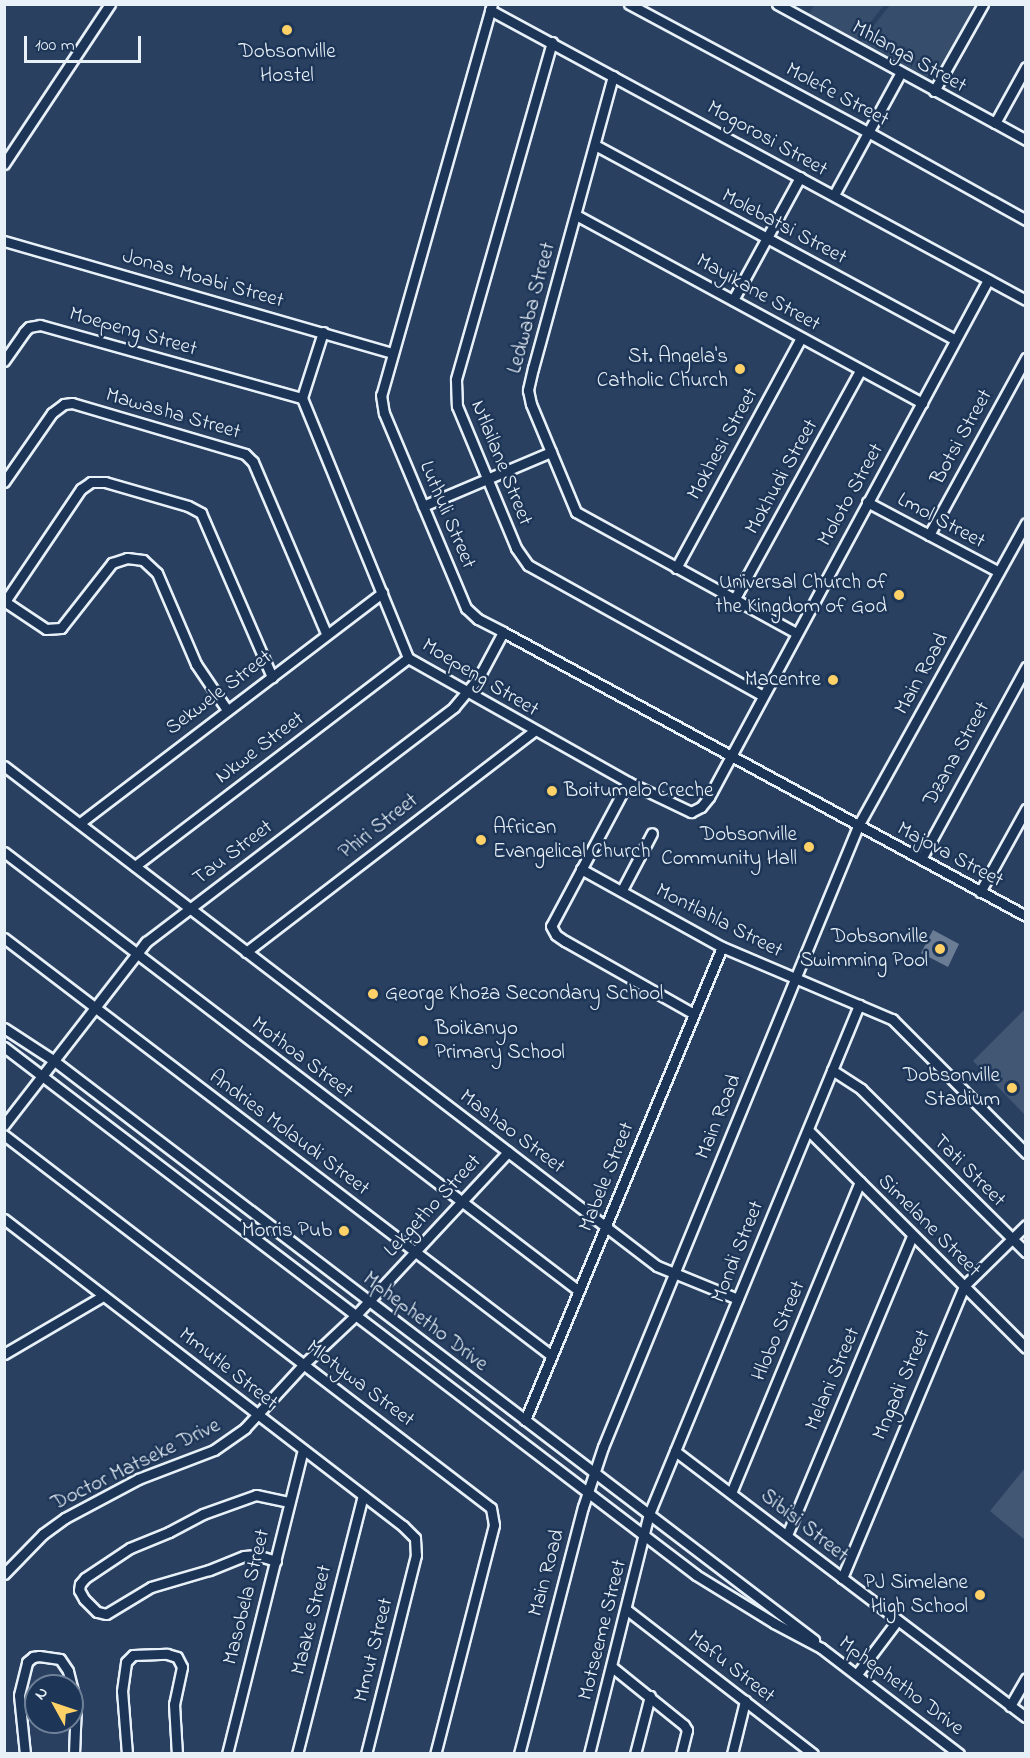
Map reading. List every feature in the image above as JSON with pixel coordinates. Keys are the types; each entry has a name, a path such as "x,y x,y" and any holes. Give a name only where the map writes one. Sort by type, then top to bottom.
{"street":[{"path":"4,164 110,4"},
{"name":"Molefe Street","path":"628,4 868,132 1026,220"},
{"name":"Mhlanga Street","path":"777,4 900,74 1026,140"},
{"path":"934,91 982,4"},
{"name":"Mogorosi Street","path":"491,7 613,76 1026,300"},
{"name":"Luthuli Street","path":"491,7 392,353 381,402 466,609 478,619 858,826"},
{"name":"Ntlailane Street","path":"552,42 456,380 457,406 516,548 528,565 762,695"},
{"path":"995,123 1026,67"},
{"path":"834,195 900,74"},
{"name":"Ledwaba Street","path":"613,76 529,383 531,404 576,512 796,633"},
{"name":"Molebatsi Street","path":"595,145 955,340"},
{"path":"733,300 800,177"},
{"name":"Mayikane Street","path":"576,215 922,403"},
{"name":"Jonas Moabi Street","path":"4,242 392,353"},
{"name":"Moloto Street","path":"685,810 691,812 701,807 988,280"},
{"name":"Moepeng Street","path":"4,361 24,332 29,327 40,325 302,398 408,658 534,731 685,810"},
{"path":"302,398 323,332"},
{"name":"Mokhesi Street","path":"676,568 801,338"},
{"name":"Botsi Street","path":"929,535 1026,358"},
{"name":"Mokhudi Street","path":"734,600 860,371"},
{"name":"Mawasha Street","path":"4,482 52,412 64,404 72,404 245,454 254,462 327,633"},
{"path":"423,506 551,452"},
{"path":"227,710 196,664 157,573 143,560 127,558 112,563 61,628 46,629 5,602 72,501 91,482 105,482 188,506 196,509 205,518 272,677"},
{"name":"Lmol Street","path":"867,502 999,572"},
{"name":"Main Road","path":"519,1754 593,1473 858,826 1026,523"},
{"name":"Sekwele Street","path":"80,823 382,593"},
{"name":"Tau Street","path":"4,1125 146,942 468,694 490,659 503,632"},
{"name":"Nkwe Street","path":"135,866 408,658"},
{"name":"Dzana Street","path":"921,859 1026,667"},
{"name":"Phiri Street","path":"246,952 534,731"},
{"name":"Mashao Street","path":"4,766 508,1152 607,1225 657,1266 738,1299"},
{"path":"628,782 551,926 556,935 693,1014"},
{"path":"980,892 1026,808"},
{"name":"Majova Street","path":"858,826 1026,916"},
{"name":"Montlahla Street","path":"622,890 652,833"},
{"name":"Mothoa Street","path":"4,852 579,1291"},
{"name":"Montlahla Street","path":"581,869 722,947 892,1019 907,1031 1026,1153"},
{"name":"Andries Molaudi Street","path":"4,938 552,1356"},
{"name":"Mabele Street","path":"525,1420 722,947"},
{"name":"Mondi Street","path":"649,1514 859,1005"},
{"name":"Mphephetho Drive","path":"4,1028 53,1060 810,1637 821,1648"},
{"name":"Mphephetho Drive","path":"4,1047 708,1583 821,1648 857,1674 949,1749 959,1754"},
{"name":"Tati Street","path":"832,1070 861,1089 1026,1252"},
{"name":"Simelane Street","path":"808,1130 1026,1348"},
{"name":"Mlotywa Street","path":"4,1135 485,1502 494,1515 492,1533 435,1754"},
{"name":"Lekgetho Street","path":"259,1415 304,1364 356,1315 508,1152"},
{"name":"Hlobo Street","path":"731,1493 860,1182"},
{"name":"Mmutle Street","path":"4,1219 412,1534 416,1543 416,1555"},
{"name":"Mngadi Street","path":"842,1578 964,1286 1026,1225"},
{"name":"Melani Street","path":"787,1535 912,1236"},
{"path":"4,1353 103,1296"},
{"name":"Doctor Matseke Drive","path":"4,1574 43,1534 65,1518 138,1479 214,1450 259,1415"},
{"name":"Masobela Street","path":"227,1754 303,1450"},
{"name":"Sibisi Street","path":"675,1451 1026,1717"},
{"path":"276,1561 256,1555 244,1556 209,1570 151,1587 105,1614 97,1612 84,1599 79,1590 82,1581 130,1548 169,1532 203,1514 256,1495 289,1503"},
{"name":"Maake Street","path":"297,1754 363,1495"},
{"name":"Motseeme Street","path":"590,1754 649,1514"},
{"name":"Mmut Street","path":"366,1754 416,1555"},
{"name":"Mafu Street","path":"627,1610 813,1754"},
{"path":"857,1674 897,1621"},
{"path":"127,1754 122,1691 126,1662 133,1655 167,1654 177,1657 182,1667 174,1704 177,1754"},
{"path":"25,1754 19,1695 27,1662 39,1656 60,1659 68,1671 76,1704 74,1754"},
{"path":"612,1667 680,1719 687,1730 681,1754"},
{"path":"1010,1706 1026,1678"},
{"path":"634,1754 650,1696"},
{"path":"732,1754 745,1701"}],"shaded area":[{"path":"815,4 884,5 856,41 809,14"},
{"path":"890,5 974,5 939,72 932,69 925,81 861,42"},
{"name":"Dobsonville Swimming Pool","path":"933,930 959,944 948,967 921,953"},
{"name":"Dobsonville Stadium","path":"1025,1009 1025,1115 973,1061"},
{"path":"1025,1468 1026,1540 990,1511"}],"place":[{"name":"Dobsonville Hostel","path":"287,30"},
{"name":"St. Angela's Catholic Church","path":"740,369"},
{"name":"Universal Church of the Kingdom of God","path":"899,595"},
{"name":"Macentre","path":"833,680"},
{"name":"Boitumelo Creche","path":"552,791"},
{"name":"African Evangelical Church","path":"481,840"},
{"name":"Dobsonville Community Hall","path":"809,847"},
{"name":"Dobsonville Swimming Pool","path":"940,949"},
{"name":"George Khoza Secondary School","path":"373,994"},
{"name":"Boikanyo Primary School","path":"423,1041"},
{"name":"Dobsonville Stadium","path":"1012,1088"},
{"name":"Morris Pub","path":"344,1231"},
{"name":"PJ Simelane High School","path":"980,1595"}]}
